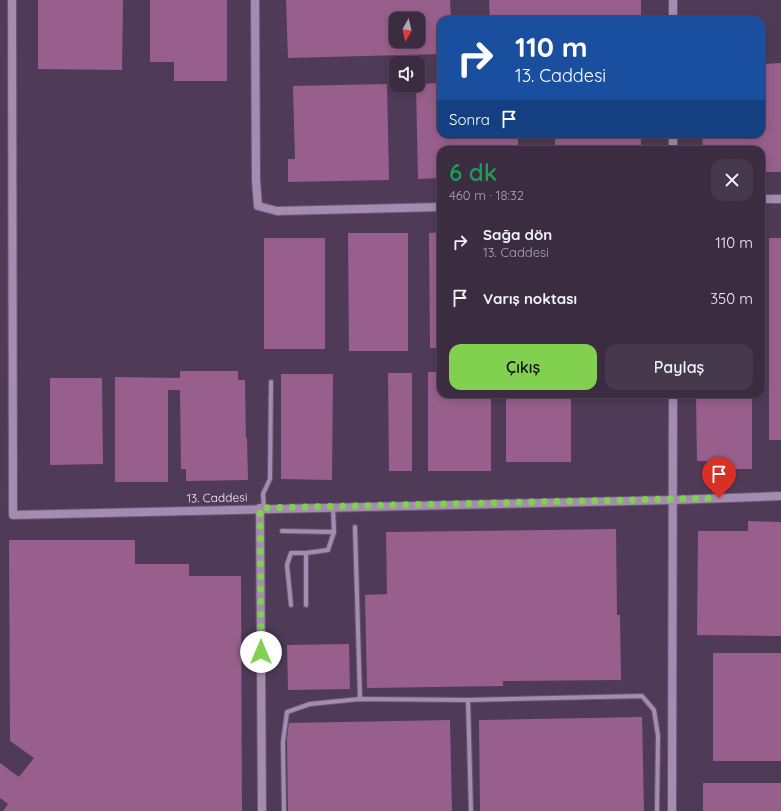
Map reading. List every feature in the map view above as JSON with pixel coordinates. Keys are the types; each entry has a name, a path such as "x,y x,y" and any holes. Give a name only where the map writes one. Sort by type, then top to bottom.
{"street":[{"name":"13. Caddesi","path":"12,0 13,515 262,508 673,500 781,496"},
{"path":"255,0 256,180 258,206 277,211 437,207"},
{"path":"673,0 673,16"},
{"path":"765,199 781,199"},
{"path":"672,398 672,811"},
{"path":"262,508 262,811"}],"lane":[{"path":"262,508 263,494 270,479 271,382"},
{"path":"290,605 287,565 291,553 306,553 328,550 334,532 332,507"},
{"path":"355,527 360,699"},
{"path":"282,530 334,532"},
{"path":"306,553 306,605"},
{"path":"284,811 283,742 288,712 310,704 360,699 468,700 642,696 654,710 658,736 657,811"},
{"path":"468,700 471,811"}],"building":[{"path":"38,0 123,0 122,70 38,69"},
{"path":"150,0 227,0 227,81 174,81 174,62 150,62"},
{"path":"286,0 450,0 451,16 437,16 437,54 288,58"},
{"path":"489,0 641,0 641,16 490,16"},
{"path":"781,63 781,172 765,172 765,146 703,146 702,138 765,138 765,64"},
{"path":"437,83 437,138 518,138 518,146 437,146 437,178 418,179 416,92 425,92 425,84"},
{"path":"387,84 389,180 288,182 288,159 295,159 293,86"},
{"path":"555,138 641,138 641,146 555,146"},
{"path":"437,232 437,348 430,348 429,233"},
{"path":"348,233 408,233 408,351 349,351"},
{"path":"264,238 325,238 325,349 264,349"},
{"path":"769,238 781,238 781,440 769,440"},
{"path":"180,371 238,371 238,380 245,380 248,480 186,481 186,469 181,469 180,390 168,390 168,482 115,482 115,377 180,378"},
{"path":"428,372 437,372 437,398 491,398 491,471 428,471"},
{"path":"388,373 412,373 412,471 389,471"},
{"path":"281,374 333,374 332,480 281,479"},
{"path":"50,378 102,378 103,464 50,465"},
{"path":"506,398 571,398 571,462 506,462"},
{"path":"696,398 752,398 752,469 724,469 724,461 697,461"},
{"path":"748,521 781,522 781,636 697,635 698,531 748,531"},
{"path":"616,529 617,615 620,615 621,680 503,681 503,686 367,688 365,595 387,594 386,532"},
{"path":"9,540 135,540 135,564 189,564 189,576 241,576 242,811 3,811 8,804 0,798 0,763 19,777 34,758 10,741"},
{"path":"349,644 350,689 288,690 287,645"},
{"path":"713,653 781,653 781,761 713,761"},
{"path":"642,717 644,811 480,811 479,720"},
{"path":"450,720 452,811 288,811 287,739 289,723"},
{"path":"703,783 781,783 781,811 703,811"}],"route":[{"path":"261,652 260,508 719,498"}]}
